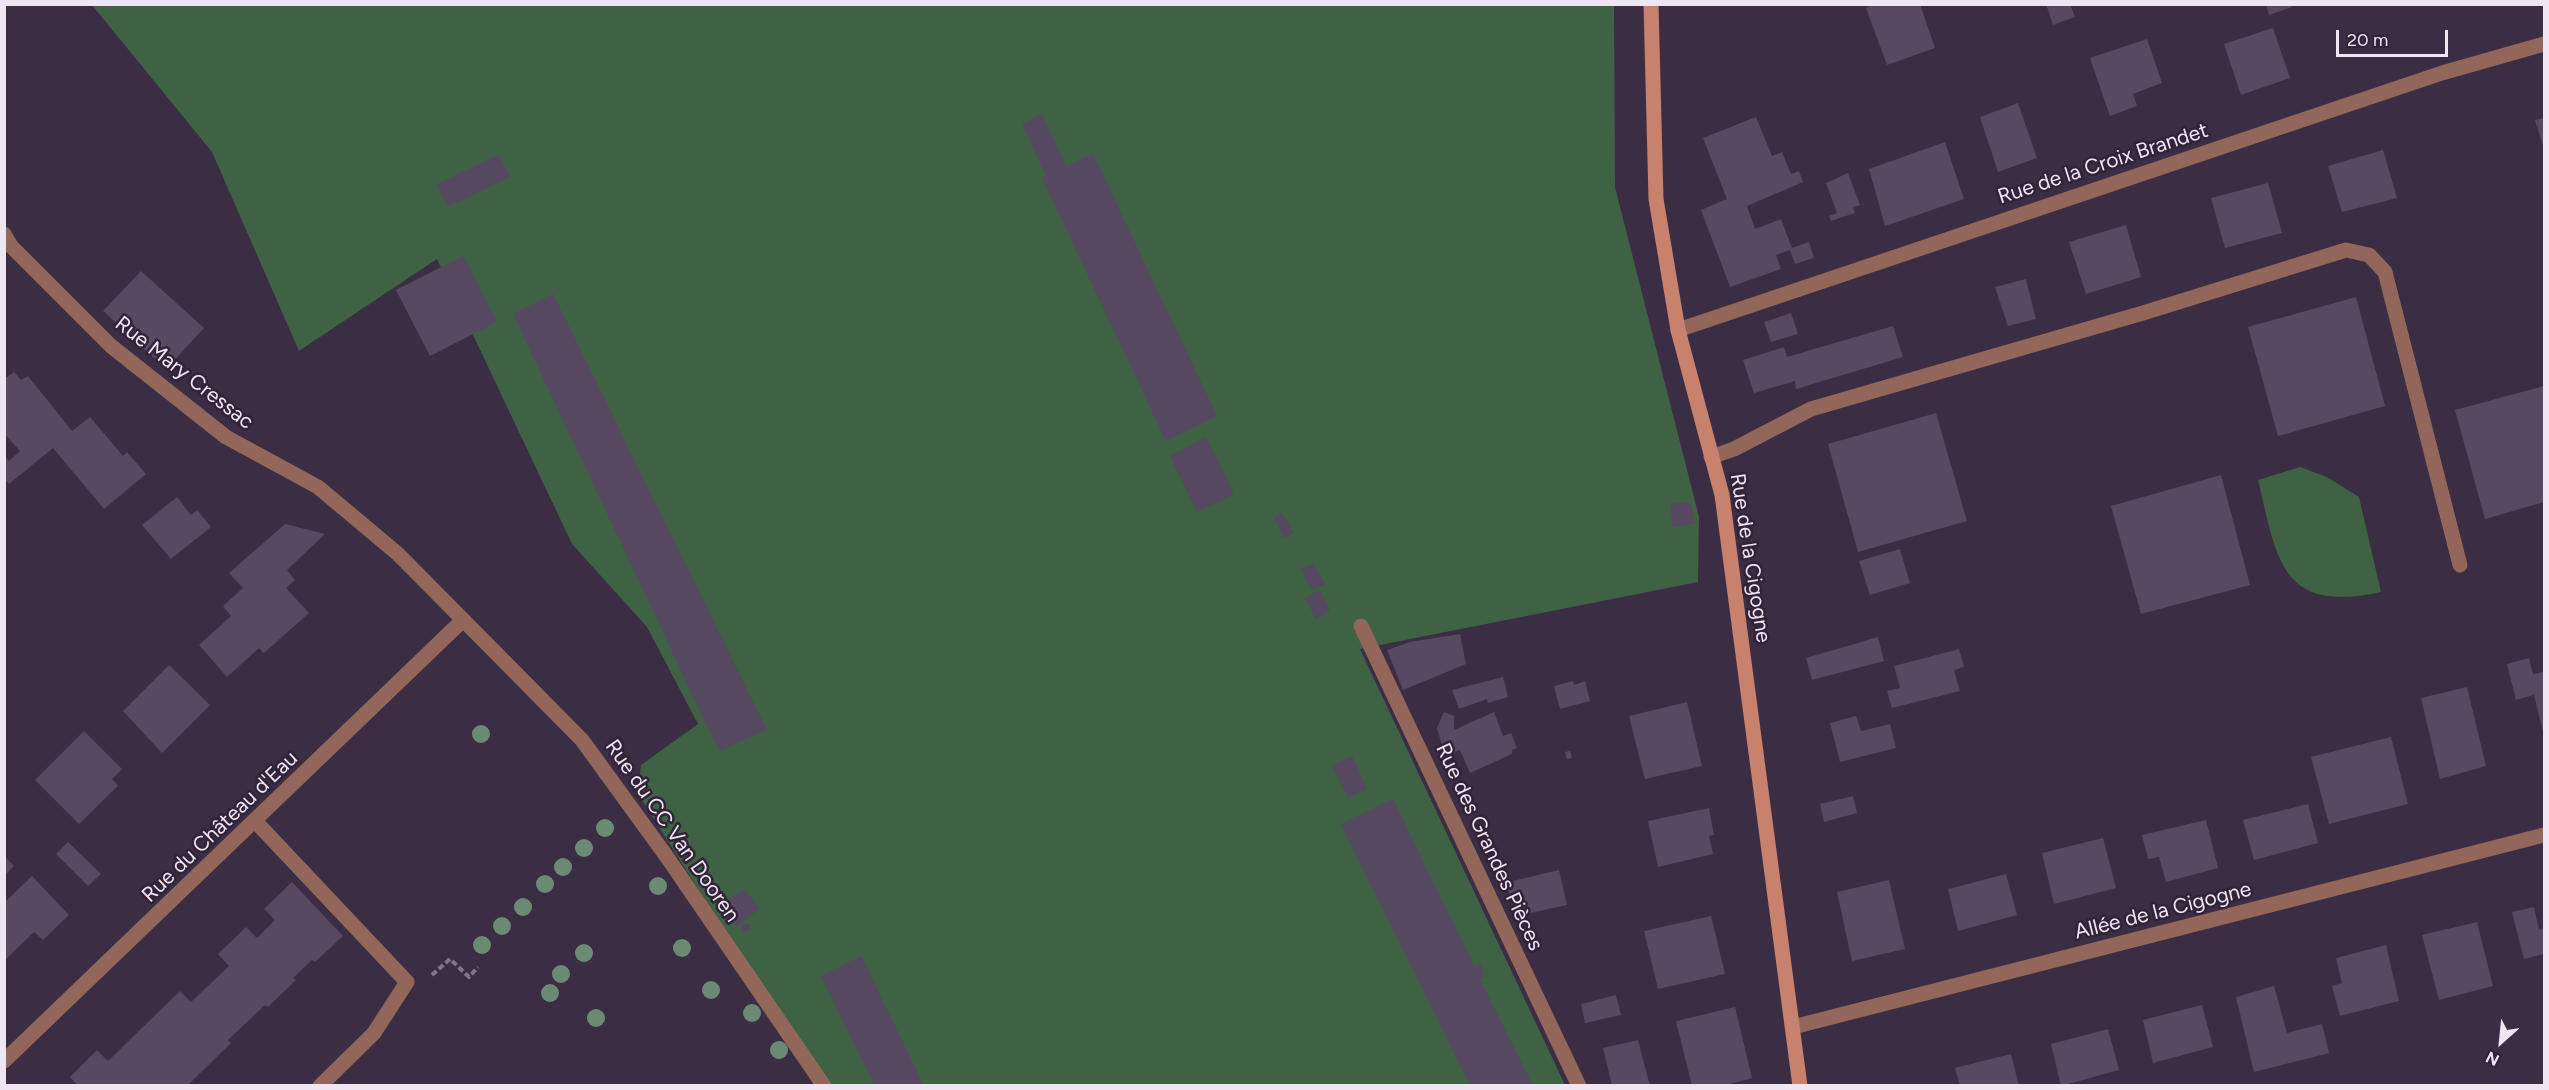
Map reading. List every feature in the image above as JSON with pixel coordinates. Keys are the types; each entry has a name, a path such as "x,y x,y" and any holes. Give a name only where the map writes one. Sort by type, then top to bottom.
{"street":[{"name":"Rue de la Cigogne","path":"1651,4 1656,199 1678,330 1722,495 1736,582 1800,1086"},
{"name":"Rue de la Croix Brandet","path":"1678,330 2398,88 2544,44"},
{"name":"Rue Mary Cressac","path":"4,234 11,246 111,346 226,437 318,487 398,554 462,620"},
{"path":"1711,457 1734,449 1811,409 2143,313 2346,250 2369,255 2385,272 2460,565"},
{"name":"Rue du Château d'Eau","path":"6,1058 256,822 462,620"},
{"name":"Rue du CC Van Dooren","path":"462,620 582,740 667,857 824,1086"},
{"name":"Rue des Grandes Pièces","path":"1361,626 1579,1086"},
{"path":"256,822 407,982 374,1033 320,1086"},
{"name":"Allée de la Cigogne","path":"1792,1027 2544,835"}],"path":[{"path":"407,982 419,986 450,959 469,976 478,967"}],"green space":[{"path":"92,5 1614,5 1615,187 1699,517 1698,582 1360,649 1565,1085 822,1085 638,794 641,765 698,724 647,627 572,544 437,259 299,351 212,152"},
{"path":"2300,467 2327,477 2359,497 2381,592 2348,597 2322,595 2303,587 2289,574 2271,534 2258,480"}],"building":[{"path":"1875,4 1920,4 1935,48 1887,65 1866,8"},
{"path":"2046,4 2070,4 2075,17 2053,25"},
{"path":"2266,4 2291,4 2292,7 2269,15"},
{"path":"2273,28 2290,78 2241,95 2224,44"},
{"path":"2147,39 2162,83 2133,94 2137,106 2110,116 2090,58"},
{"path":"2018,103 2037,158 1998,172 1980,117"},
{"path":"1042,114 1066,166 1093,154 1217,416 1166,441 1042,178 1046,176 1022,124"},
{"path":"1756,117 1772,156 1782,152 1791,174 1799,171 1803,182 1747,206 1755,229 1781,219 1792,248 1809,242 1814,258 1795,264 1790,250 1776,255 1781,269 1730,287 1701,210 1727,199 1703,138"},
{"path":"2544,118 2544,149 2535,120"},
{"path":"1945,142 1964,199 1885,226 1869,169"},
{"path":"2383,150 2397,198 2342,212 2328,166"},
{"path":"499,155 510,177 447,207 437,184"},
{"path":"1848,173 1860,205 1853,207 1855,213 1831,221 1829,216 1837,213 1826,183"},
{"path":"2268,183 2282,233 2225,248 2211,198"},
{"path":"2126,225 2141,277 2086,294 2069,242"},
{"path":"463,256 497,322 430,356 396,290"},
{"path":"141,271 204,328 166,369 103,311"},
{"path":"2026,279 2036,319 2008,326 1995,287"},
{"path":"553,294 767,730 719,751 513,314"},
{"path":"2356,297 2385,406 2278,436 2248,327"},
{"path":"1791,313 1798,334 1771,342 1764,322"},
{"path":"1893,326 1903,357 1796,389 1795,381 1754,393 1743,360 1784,347 1787,357"},
{"path":"14,372 21,380 28,376 72,431 90,417 123,456 127,452 146,474 104,509 53,448 9,484 4,478 4,456 9,461 20,451 4,433 4,379"},
{"path":"2544,386 2544,502 2485,519 2455,410"},
{"path":"1936,413 1967,521 1858,552 1828,444"},
{"path":"1206,437 1234,494 1197,512 1170,456"},
{"path":"2221,475 2250,585 2141,614 2111,506"},
{"path":"177,497 191,515 197,510 211,527 171,559 142,525"},
{"path":"1691,502 1695,523 1673,527 1670,504"},
{"path":"1282,513 1294,533 1284,538 1274,517"},
{"path":"285,524 325,534 287,570 295,580 286,588 309,613 264,653 259,648 227,677 199,645 231,616 223,606 243,588 229,573"},
{"path":"1900,549 1910,583 1870,595 1859,561"},
{"path":"1313,564 1325,584 1312,590 1301,569"},
{"path":"1320,590 1330,610 1316,619 1305,598"},
{"path":"1460,634 1466,664 1403,690 1387,650 1410,642"},
{"path":"1878,637 1884,661 1812,680 1806,658"},
{"path":"1959,649 1964,667 1954,670 1960,691 1892,708 1887,691 1900,688 1894,666"},
{"path":"2529,658 2533,674 2544,672 2544,736 2534,695 2516,700 2507,664"},
{"path":"169,665 210,705 162,753 123,711"},
{"path":"1503,677 1508,697 1488,703 1487,699 1459,709 1452,690"},
{"path":"1573,681 1574,685 1585,681 1590,701 1560,709 1554,686"},
{"path":"2467,687 2486,766 2440,779 2421,698"},
{"path":"1687,702 1702,766 1645,779 1629,716"},
{"path":"1444,712 1454,716 1454,730 1494,712 1503,736 1511,733 1517,748 1512,750 1512,754 1470,773 1460,750 1445,756 1437,728"},
{"path":"1856,716 1861,731 1890,724 1896,748 1840,762 1830,723"},
{"path":"84,731 122,769 112,779 118,786 79,824 35,780"},
{"path":"2391,737 2408,804 2329,824 2311,757"},
{"path":"1570,751 1572,758 1567,759 1565,752"},
{"path":"1352,756 1367,789 1348,798 1332,765"},
{"path":"1853,796 1857,813 1824,822 1820,804"},
{"path":"1393,799 1474,966 1480,963 1484,978 1480,979 1533,1086 1470,1086 1341,824"},
{"path":"2308,804 2318,843 2254,860 2243,820"},
{"path":"1709,808 1714,835 1709,836 1713,854 1658,867 1648,821"},
{"path":"2206,820 2218,868 2166,882 2159,857 2148,859 2142,835"},
{"path":"2103,838 2116,888 2054,904 2042,853"},
{"path":"68,842 101,874 88,886 56,854"},
{"path":"4,856 14,866 4,876"},
{"path":"1559,870 1567,905 1521,915 1504,883"},
{"path":"2006,874 2017,915 1958,931 1948,889"},
{"path":"32,876 69,915 43,940 34,932 4,961 4,903"},
{"path":"1889,880 1905,949 1852,961 1837,892"},
{"path":"292,882 343,936 315,962 312,960 293,978 296,980 268,1007 265,1005 228,1040 231,1043 187,1086 78,1086 70,1077 97,1050 108,1061 180,991 191,1002 229,966 218,954 246,927 257,938 275,920 264,909"},
{"path":"744,889 759,909 736,927 721,905"},
{"path":"2534,907 2539,930 2544,928 2544,954 2524,959 2512,912"},
{"path":"1711,916 1725,974 1658,989 1644,931"},
{"path":"2477,922 2493,986 2439,1000 2422,935"},
{"path":"742,924 750,924 749,931 742,931"},
{"path":"2386,945 2399,1001 2340,1016 2332,986 2342,983 2336,958"},
{"path":"861,956 924,1086 875,1086 821,976"},
{"path":"2274,986 2287,1033 2322,1024 2329,1053 2254,1072 2236,997"},
{"path":"1616,995 1621,1015 1585,1023 1581,1004"},
{"path":"2202,1005 2213,1047 2153,1063 2143,1020"},
{"path":"1735,1007 1752,1078 1722,1086 1692,1086 1676,1021"},
{"path":"2108,1029 2119,1070 2061,1086 2051,1044"},
{"path":"1638,1040 1650,1086 1612,1086 1603,1048"},
{"path":"2011,1054 2019,1086 1960,1086 1955,1068"}]}
